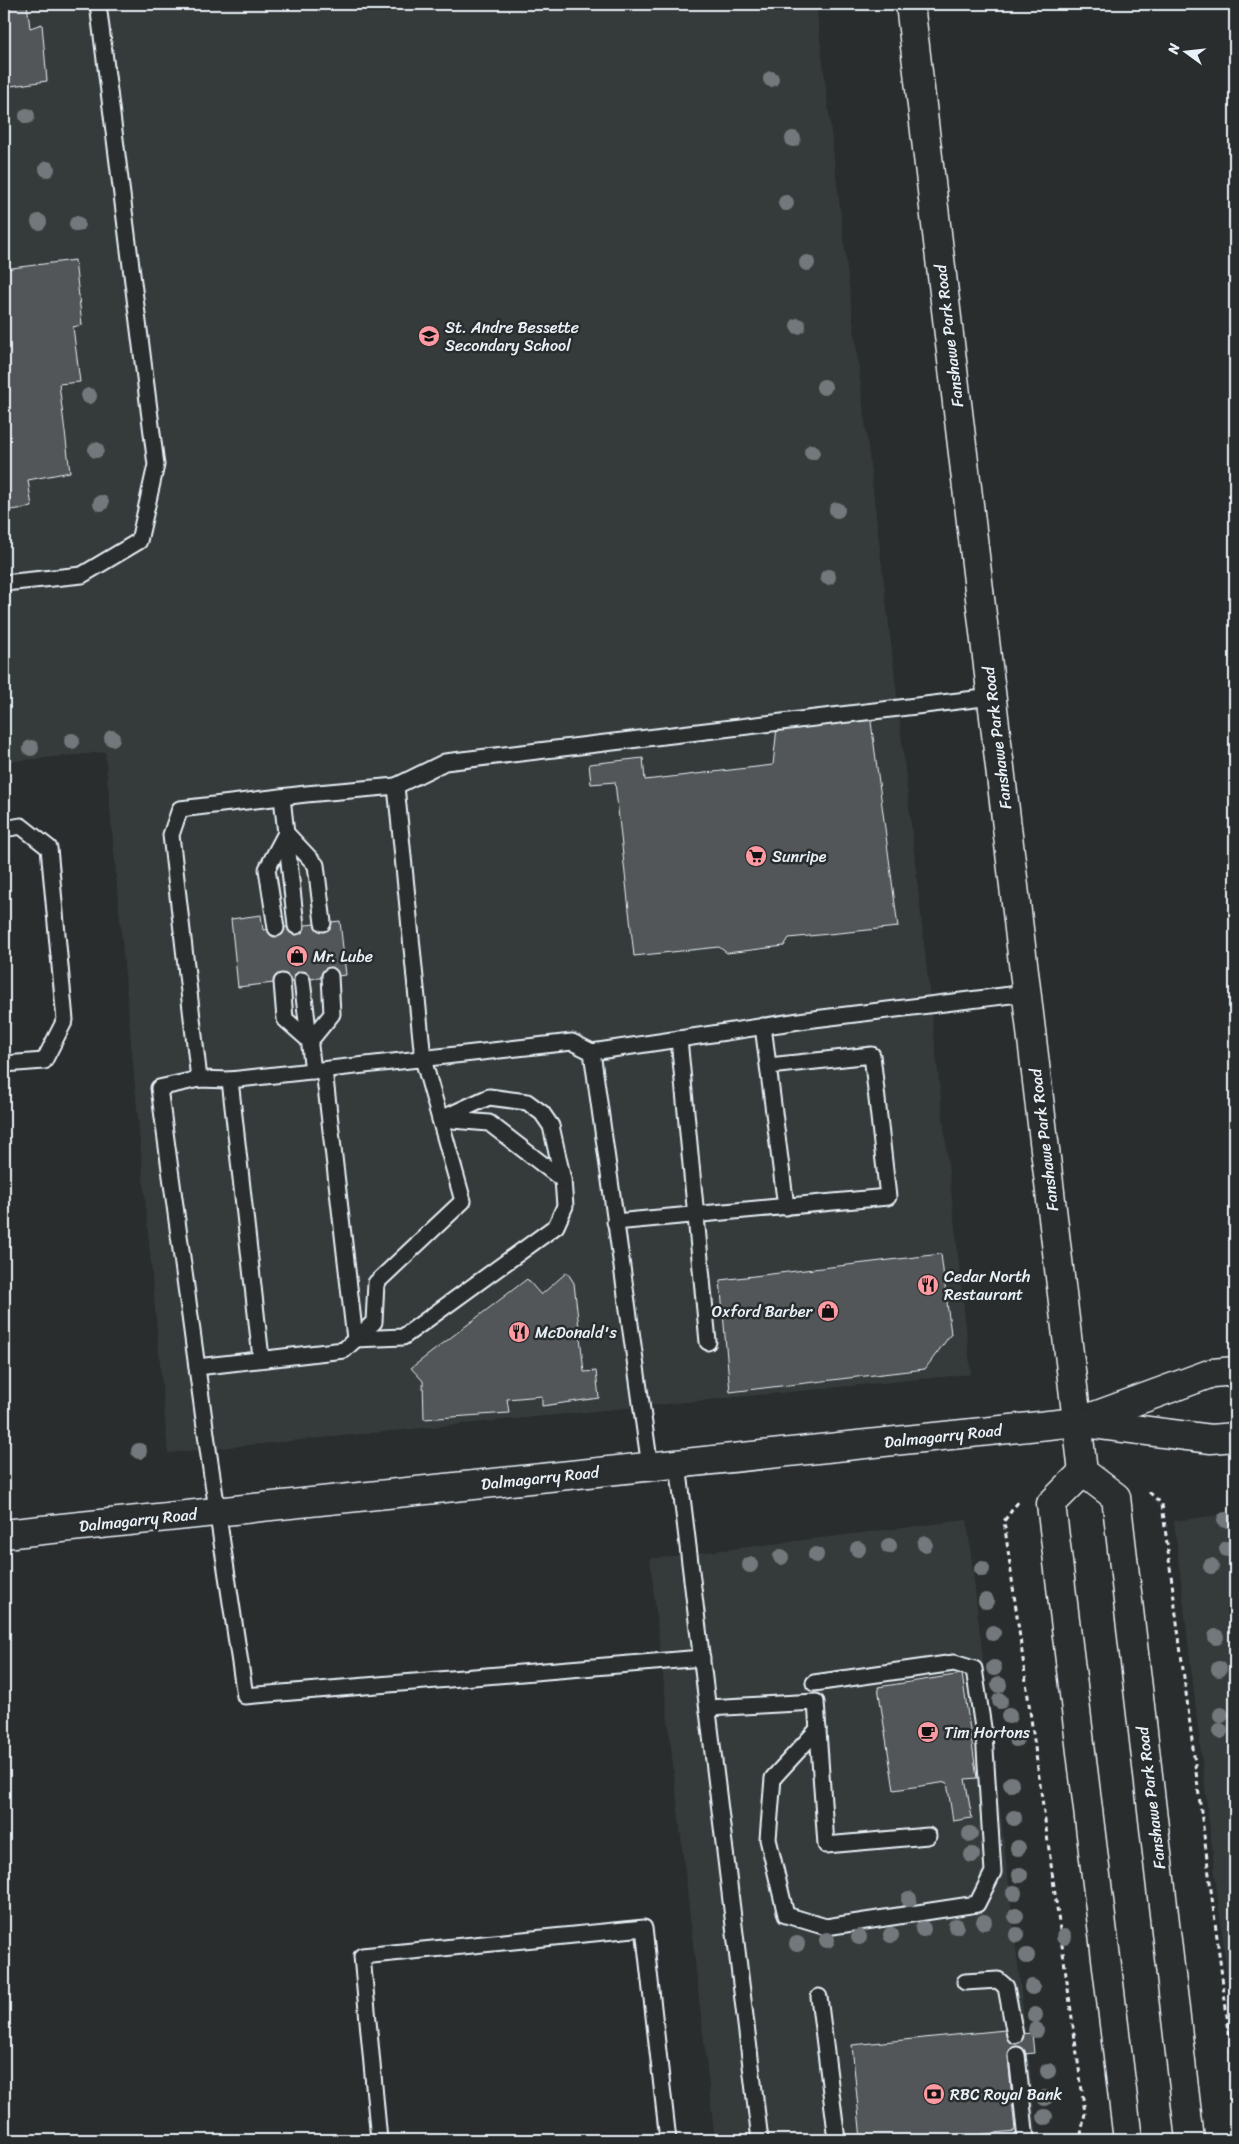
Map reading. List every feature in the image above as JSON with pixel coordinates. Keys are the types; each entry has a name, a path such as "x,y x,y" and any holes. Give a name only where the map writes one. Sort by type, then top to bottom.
{"main road":[{"name":"Fanshawe Park Road","path":"910,4 1083,1472 1116,1497 1190,2140"},
{"name":"Dalmagarry Road","path":"1077,1422 1212,1373 1235,1371"},
{"name":"Dalmagarry Road","path":"4,1534 1077,1422 1211,1439 1235,1437"},
{"path":"1083,1472 1051,1504 1128,2140"}],"lane":[{"path":"4,583 82,575 139,541 156,466 98,4"},
{"path":"198,1079 172,835 180,810 282,797 396,786 445,762 992,697"},
{"path":"197,1367 261,1358 344,1350 374,1322 376,1283 463,1201 423,1059 396,786"},
{"path":"282,797 296,926"},
{"path":"4,829 21,826 49,848 65,1020 44,1061 4,1064"},
{"path":"286,833 316,865 324,923"},
{"path":"276,928 267,869 286,833"},
{"path":"310,1041 332,1014 330,976"},
{"path":"302,980 310,1041 318,1070 355,1338"},
{"path":"282,982 285,1019 310,1041"},
{"path":"702,1658 245,1696 217,1512 159,1088 198,1079 230,1080 572,1042 592,1052 763,1026 1027,993"},
{"path":"763,1026 786,1207"},
{"path":"679,1039 708,1342"},
{"path":"592,1052 650,1467"},
{"path":"615,1222 888,1197 872,1055 769,1066"},
{"path":"230,1080 261,1358"},
{"path":"355,1338 403,1337 556,1226 565,1206 564,1180 550,1126 542,1113 527,1102 489,1097 440,1119"},
{"path":"440,1119 489,1123 564,1180"},
{"path":"678,1464 760,2140"},
{"path":"814,1683 954,1663 974,1669 984,1734 993,1872 977,1904 826,1927 786,1914 768,1839 773,1778 818,1729"},
{"path":"708,1708 816,1702 826,1845 928,1836"},
{"path":"379,2140 362,1956 644,1928 668,2140"},
{"path":"965,1982 998,1980 1006,1987 1015,2035"},
{"path":"819,1997 838,2140"},
{"path":"1017,2055 1026,2140"}],"path":[{"path":"1020,1499 1004,1521 1086,2113 1080,2140"},
{"path":"1162,1504 1235,2079"}],"shaded area":[{"path":"4,4 816,4 894,669 971,1374 168,1453 105,752 4,762"},
{"path":"1235,1513 1235,2044 1174,1521"},
{"path":"967,1520 1038,2140 715,2140 650,1559"}],"building":[{"path":"4,4 27,4 30,28 42,24 47,81 4,87"},
{"path":"75,260 82,325 73,327 80,382 59,384 70,472 28,480 32,507 4,511 4,269"},
{"name":"Sunripe","path":"870,714 898,927 789,938 784,946 727,953 719,947 634,956 615,782 591,784 589,764 643,758 645,780 773,765 777,727"},
{"path":"261,915 263,930 340,921 346,975 238,987 231,919"},
{"path":"941,1254 951,1334 925,1369 730,1392 720,1280"},
{"name":"McDonald's","path":"567,1272 574,1283 584,1372 596,1371 599,1398 542,1406 542,1396 507,1399 509,1413 424,1419 423,1381 411,1368 527,1279 541,1295"},
{"name":"Tim Hortons","path":"962,1674 977,1778 965,1779 972,1818 953,1821 947,1782 894,1790 878,1687"},
{"name":"RBC Royal Bank","path":"1005,2030 1006,2035 1032,2033 1034,2053 1008,2056 1015,2131 922,2140 861,2140 852,2045"}],"place":[{"name":"St. Andre Bessette Secondary School","path":"429,336"},
{"name":"Sunripe","path":"756,856"},
{"name":"Mr. Lube","path":"297,956"},
{"name":"Cedar North Restaurant","path":"928,1285"},
{"name":"Oxford Barber","path":"828,1311"},
{"name":"McDonald's","path":"519,1332"},
{"name":"Tim Hortons","path":"928,1732"},
{"name":"RBC Royal Bank","path":"934,2094"}]}
